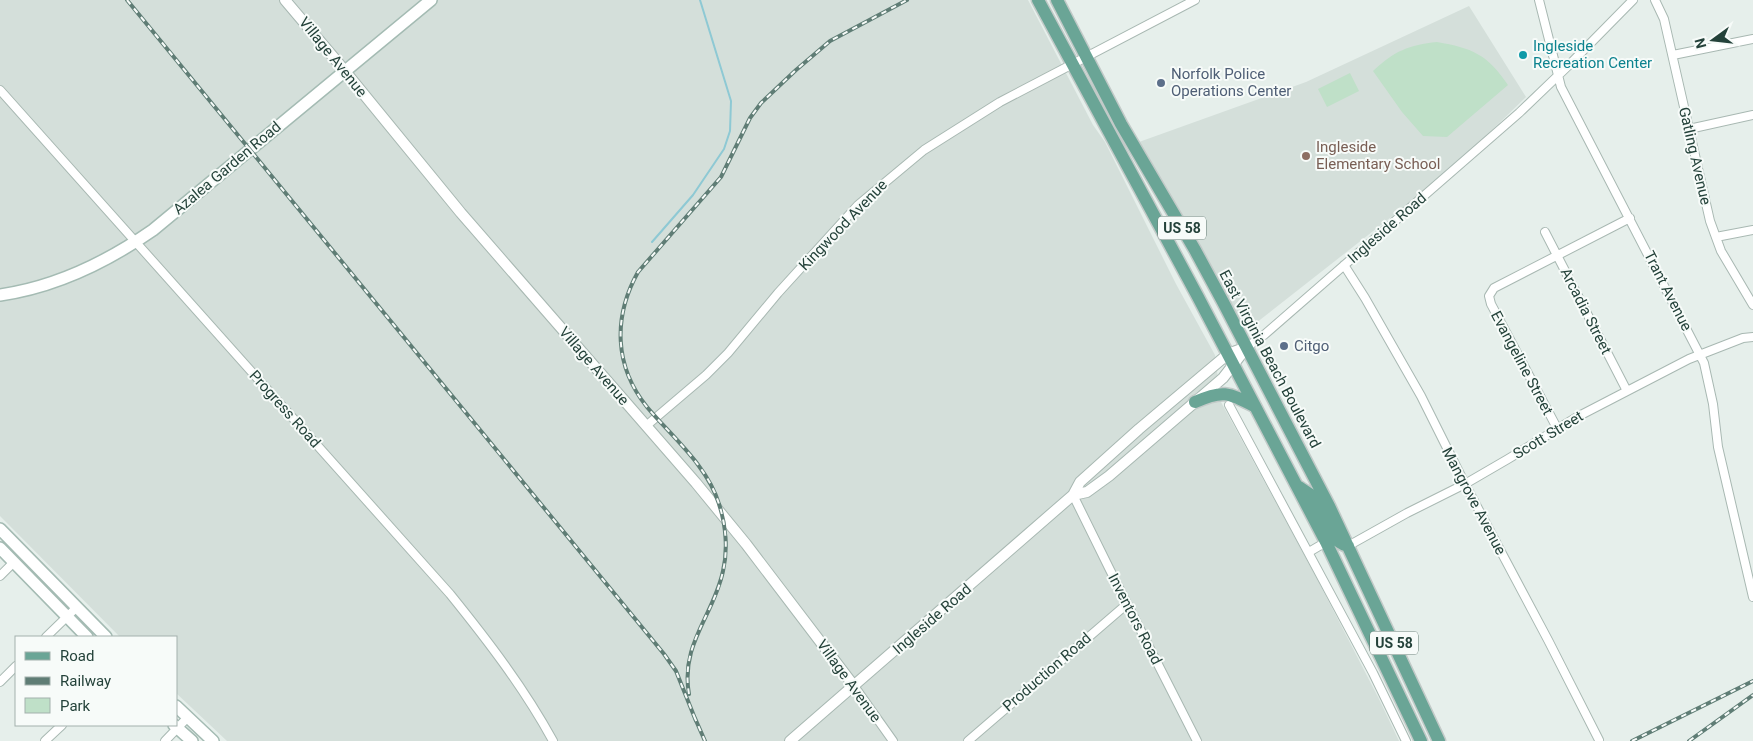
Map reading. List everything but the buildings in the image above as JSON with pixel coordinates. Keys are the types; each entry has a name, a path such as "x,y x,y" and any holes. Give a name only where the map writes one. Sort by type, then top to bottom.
{"main road":[{"name":"Azalea Garden Road","path":"0,295 36,288 73,275 105,260 153,230 431,0"},
{"name":"US 58","path":"1038,0 1228,354 1326,542 1421,741"},
{"name":"East Virginia Beach Boulevard","path":"1057,0 1120,124 1194,250 1247,347 1348,546 1439,741"},
{"path":"1195,402 1211,395 1220,394 1236,396 1254,406"},
{"path":"1295,484 1316,501 1334,538 1348,546 1340,571"},
{"path":"0,528 105,636"},
{"path":"0,548 86,636"},
{"path":"178,708 213,741"},
{"path":"176,726 192,741"}],"street":[{"name":"Village Avenue","path":"286,0 461,213 696,483 746,544 854,686 893,741"},
{"name":"Kingwood Avenue","path":"646,426 728,353 858,205 924,150 1012,95 1195,0"},
{"name":"Trant Avenue","path":"1539,0 1558,77 1566,96 1701,354 1712,397 1718,447 1753,597"},
{"name":"Ingleside Road","path":"790,741 1073,495 1080,482 1139,429 1228,354 1247,347 1264,335 1520,113 1633,0"},
{"name":"Gatling Avenue","path":"1655,0 1664,19 1710,221 1721,251 1753,306"},
{"path":"1672,56 1753,39"},
{"name":"Progress Road","path":"0,90 450,594 502,661 553,741"},
{"path":"1689,129 1753,115"},
{"path":"1557,255 1630,218"},
{"path":"1716,237 1753,230"},
{"name":"Arcadia Street","path":"1545,232 1627,391"},
{"name":"Evangeline Street","path":"1557,255 1494,288 1489,296 1491,304 1557,428"},
{"name":"Mangrove Avenue","path":"1344,265 1421,396 1464,484 1566,674 1599,740"},
{"name":"Scott Street","path":"1348,546 1464,484 1557,428 1627,391 1701,354 1743,338 1753,337"},
{"name":"Ingleside Road","path":"1073,495 1087,492 1109,476 1223,378 1247,347"},
{"path":"1229,404 1373,673 1406,741"},
{"name":"Inventors Road","path":"1073,495 1197,741"},
{"path":"1309,552 1326,542"},
{"path":"0,576 14,562"},
{"name":"Production Road","path":"968,741 1127,604"},
{"path":"47,636 77,607"},
{"path":"0,682 15,667"},
{"path":"178,724 188,717"},
{"path":"45,741 61,726"},
{"path":"165,741 176,726"}],"shaded area":[{"path":"0,0 1028,0 1093,125 1105,142 1176,284 1215,355 1221,402 1314,573 1399,741 227,741 178,695 178,636 119,636 0,516"},
{"name":"Ingleside Elementary School","path":"1469,6 1526,97 1451,170 1256,323 1245,323 1239,318 1139,142 1306,82"}],"green space":[{"path":"1437,42 1460,47 1478,54 1493,66 1508,85 1447,137 1423,136 1402,112 1373,71 1388,58 1402,50"},
{"path":"1350,73 1359,91 1327,107 1318,89"}],"waterway":[{"path":"652,242 693,195 724,149 730,131 731,101 700,0"}],"railway":[{"path":"127,0 664,654 676,671 696,721"},
{"path":"689,694 689,660 693,645 719,587 725,563 726,538 723,520 713,490 698,464 647,407 628,375 621,341 624,306 638,272 721,177 750,118 761,103 830,41 907,0"},
{"path":"1632,741 1753,681"},
{"path":"1689,741 1753,695"},
{"path":"694,716 705,741"}],"place":[{"name":"Ingleside Recreation Center","path":"1523,55"},
{"name":"Norfolk Police Operations Center","path":"1161,83"},
{"name":"Ingleside Elementary School","path":"1306,156"},
{"name":"Citgo","path":"1284,346"}]}
